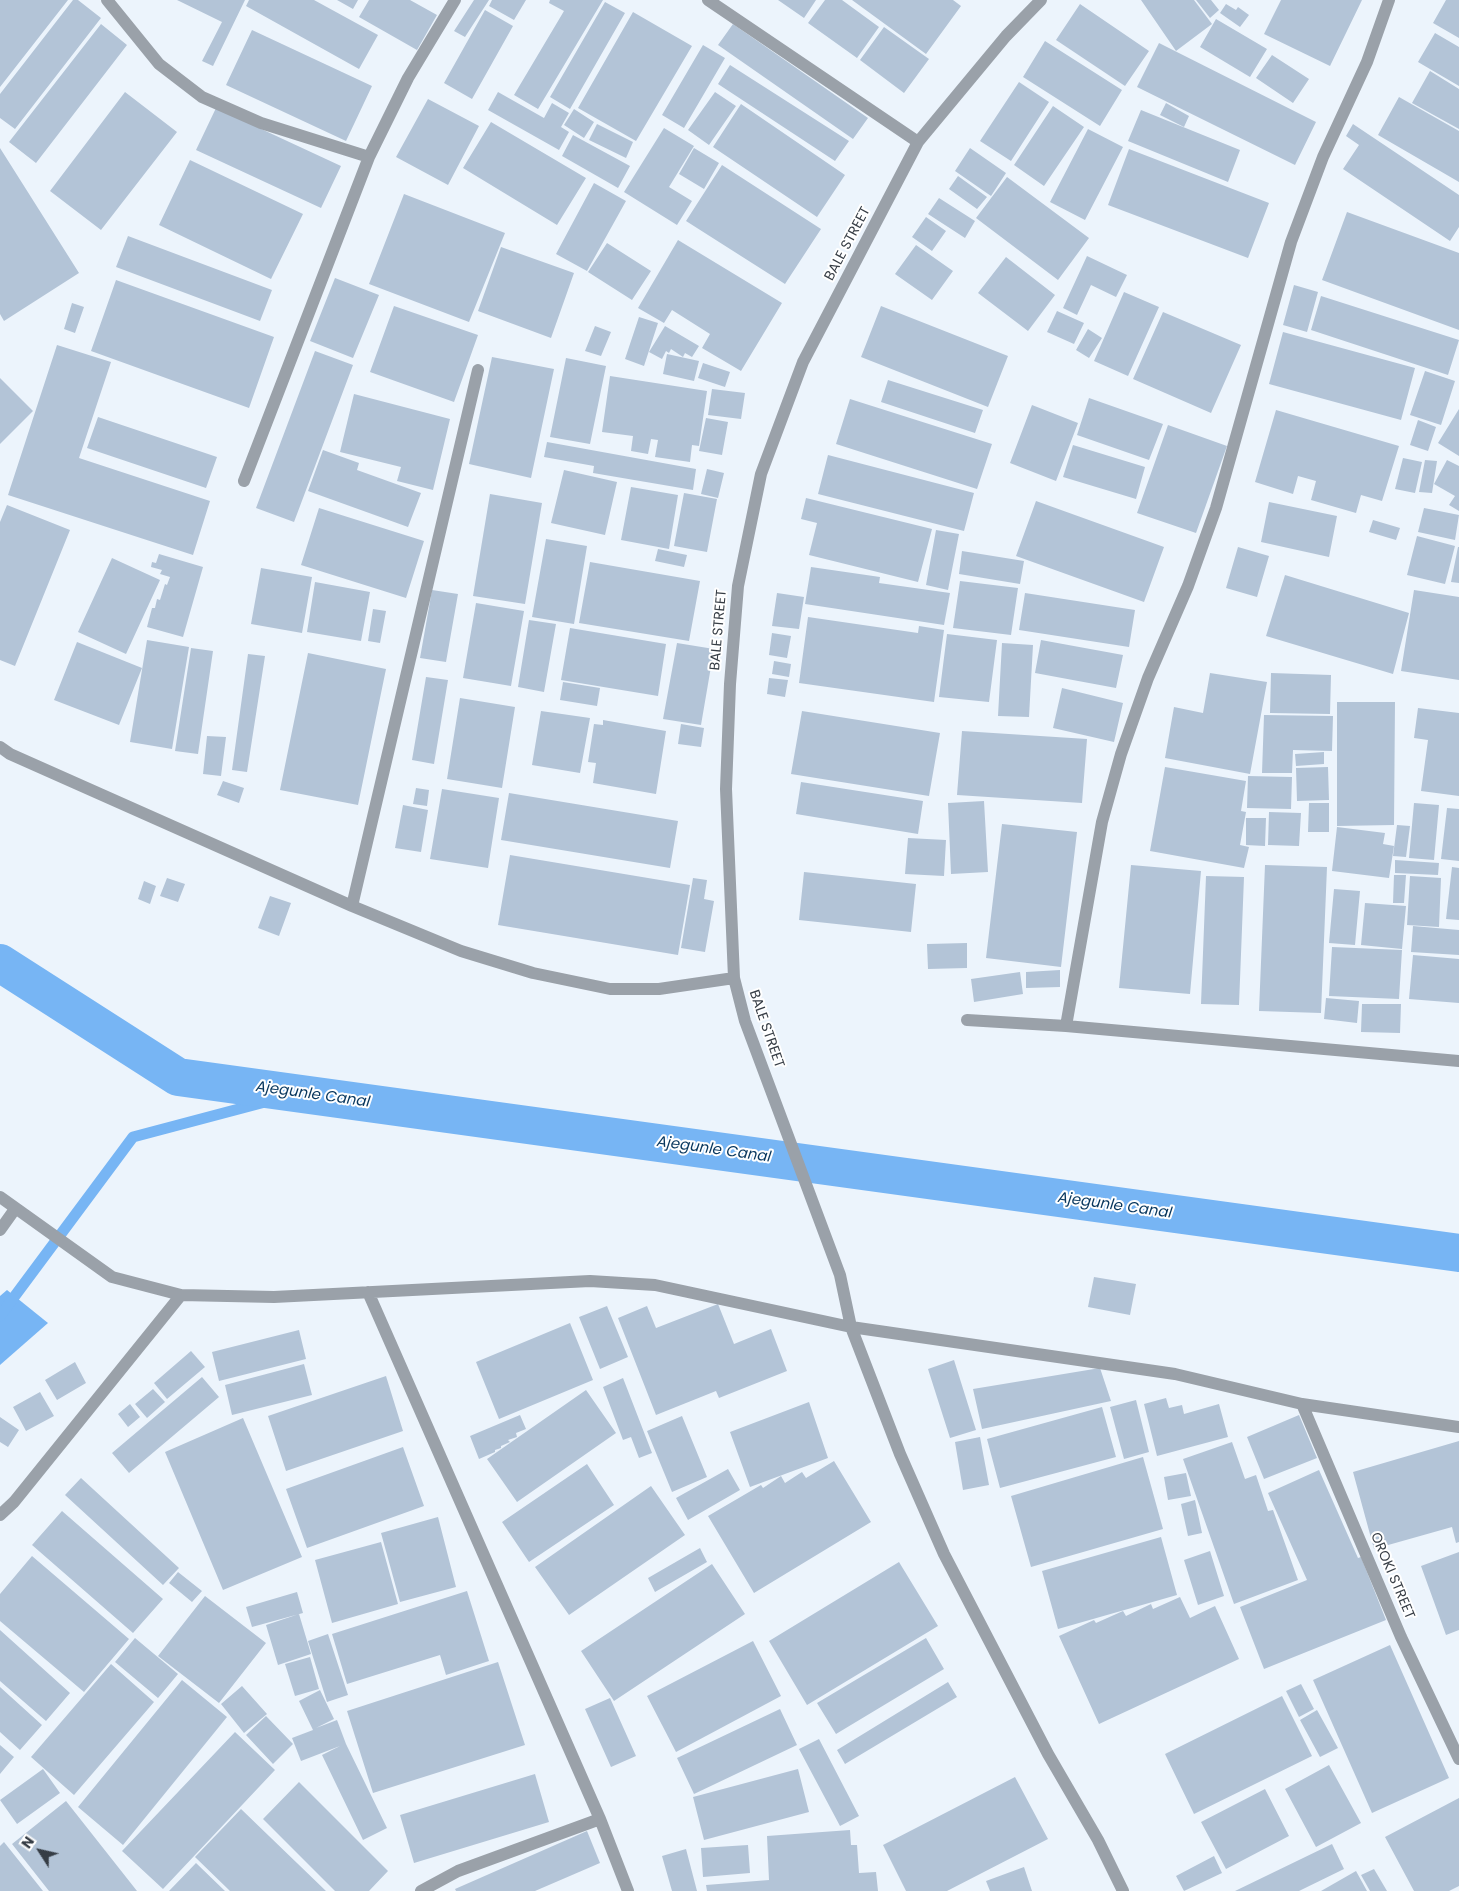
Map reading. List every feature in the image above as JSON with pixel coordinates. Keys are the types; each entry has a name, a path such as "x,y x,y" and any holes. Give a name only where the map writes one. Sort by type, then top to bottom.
{"street":[{"path":"107,0 159,64 202,97 261,124 369,157"},
{"path":"244,481 369,157 408,78 455,0"},
{"path":"708,0 918,142"},
{"name":"BALE STREET","path":"1041,0 1006,36 918,142 803,362 761,474 738,586 730,684 726,789 734,978 745,1021 840,1275 850,1327 900,1454 944,1554 1048,1754 1098,1840 1123,1891"},
{"path":"1066,1026 1102,822 1121,754 1148,678 1188,586 1216,508 1291,242 1324,157 1366,62 1389,0"},
{"path":"352,906 478,370"},
{"path":"0,748 352,906 460,952 534,973 610,989 659,989 734,978"},
{"path":"967,1020 1066,1026 1459,1061"},
{"path":"0,1197 112,1277 181,1295 274,1297 590,1280 655,1285 850,1327 1174,1374 1302,1404 1459,1426"},
{"path":"0,1230 15,1209"},
{"path":"368,1292 600,1818 628,1891"},
{"path":"0,1515 14,1502 181,1295"},
{"name":"OROKI STREET","path":"1302,1404 1402,1637 1459,1759"},
{"path":"421,1891 458,1872 600,1818"}],"water":[{"path":"7,1290 48,1323 0,1365 0,1296"}],"building":[{"path":"0,0 68,0 0,87"},
{"path":"73,0 78,0 101,18 15,129 0,118 0,94"},
{"path":"177,0 245,0 213,66 202,61 222,22"},
{"path":"249,0 314,0 378,35 359,69 246,6"},
{"path":"337,0 358,0 353,9"},
{"path":"369,0 410,0 437,15 417,50 359,17"},
{"path":"474,0 489,0 465,37 454,31"},
{"path":"492,0 526,0 514,20 489,6"},
{"path":"550,0 603,0 538,109 514,95 564,11 549,3"},
{"path":"778,0 816,0 804,18"},
{"path":"825,0 842,0 879,27 857,58 808,23"},
{"path":"852,0 953,0 961,6 926,54"},
{"path":"1141,0 1194,0 1212,24 1176,51"},
{"path":"1196,0 1211,0 1219,10 1210,18"},
{"path":"1281,0 1362,0 1330,66 1264,34"},
{"path":"1446,0 1459,0 1459,38 1433,23"},
{"path":"605,2 625,13 570,109 550,97"},
{"path":"1080,4 1149,51 1125,86 1056,40"},
{"path":"1226,4 1236,10 1238,7 1249,15 1240,27 1220,13"},
{"path":"485,10 513,26 472,99 444,83"},
{"path":"633,12 692,46 636,141 578,108"},
{"path":"1216,19 1267,49 1250,77 1200,47"},
{"path":"101,24 127,45 36,163 9,142"},
{"path":"733,24 868,118 853,139 718,45"},
{"path":"884,27 929,59 904,93 860,60"},
{"path":"252,30 372,86 346,141 226,85"},
{"path":"1435,33 1459,47 1459,86 1418,62"},
{"path":"1045,41 1122,90 1100,126 1023,77"},
{"path":"1159,43 1316,122 1295,165 1137,87"},
{"path":"703,45 725,58 684,128 662,115"},
{"path":"1272,55 1309,79 1293,103 1256,78"},
{"path":"730,65 849,141 835,161 718,84"},
{"path":"1430,71 1459,89 1459,129 1412,103"},
{"path":"1019,82 1049,102 1011,161 980,141"},
{"path":"125,92 177,132 101,230 50,191"},
{"path":"498,92 544,118 552,103 569,113 561,127 569,132 559,150 488,110"},
{"path":"715,92 736,106 709,145 688,130"},
{"path":"1399,97 1459,131 1459,182 1378,135"},
{"path":"428,99 479,126 448,185 396,157"},
{"path":"1166,103 1189,116 1184,127 1160,115"},
{"path":"741,104 845,175 817,217 713,147"},
{"path":"1053,106 1084,127 1044,186 1014,165"},
{"path":"216,108 341,166 321,208 196,150"},
{"path":"574,109 594,122 584,138 564,125"},
{"path":"1141,110 1240,150 1228,182 1128,141"},
{"path":"491,122 586,178 557,225 463,168"},
{"path":"597,124 633,142 626,158 589,140"},
{"path":"1353,124 1459,195 1459,227 1450,241 1343,169 1359,145 1346,136"},
{"path":"664,128 694,146 669,187 692,201 677,225 624,192"},
{"path":"1088,129 1123,147 1085,220 1050,202"},
{"path":"573,135 630,166 618,188 562,156"},
{"path":"0,148 79,273 4,321 0,314"},
{"path":"694,148 719,163 704,189 679,174"},
{"path":"970,148 1006,173 991,196 955,171"},
{"path":"1129,149 1269,203 1248,258 1108,205"},
{"path":"190,160 303,214 271,279 159,225"},
{"path":"722,165 821,229 785,284 686,221"},
{"path":"958,176 987,197 977,209 949,189"},
{"path":"1007,177 1089,238 1058,280 976,218"},
{"path":"594,183 626,201 587,271 556,254"},
{"path":"404,194 505,233 469,322 369,284"},
{"path":"939,198 975,221 965,238 928,214"},
{"path":"1347,212 1459,253 1459,330 1322,280"},
{"path":"926,217 946,231 932,251 912,237"},
{"path":"128,236 272,290 260,321 116,267"},
{"path":"678,240 782,303 741,371 702,348 710,334 672,310 664,323 638,308"},
{"path":"607,243 651,271 632,300 588,272"},
{"path":"916,245 953,271 932,300 895,274"},
{"path":"501,247 574,273 551,338 478,311"},
{"path":"1087,256 1127,275 1116,297 1091,285 1077,315 1063,308"},
{"path":"1006,257 1055,295 1028,331 978,293"},
{"path":"335,278 379,295 353,358 310,341"},
{"path":"116,280 274,337 249,408 91,351"},
{"path":"1294,285 1318,292 1307,332 1283,325"},
{"path":"1124,292 1159,307 1128,376 1094,361"},
{"path":"1321,296 1459,340 1448,375 1311,330"},
{"path":"72,303 84,307 75,333 64,329"},
{"path":"394,306 478,335 454,402 370,372"},
{"path":"881,306 1008,356 988,407 861,357"},
{"path":"1057,311 1084,323 1074,344 1047,332"},
{"path":"1163,312 1241,345 1211,413 1133,379"},
{"path":"639,317 658,323 644,366 625,359"},
{"path":"595,326 611,332 601,356 585,351"},
{"path":"665,326 699,346 692,357 685,353 683,357 671,349 669,353 666,351 662,359 649,352"},
{"path":"1088,329 1102,338 1089,358 1076,350"},
{"path":"1283,332 1415,368 1401,420 1269,384"},
{"path":"57,345 111,362 79,458 210,501 193,555 8,495"},
{"path":"315,351 353,365 294,522 256,508"},
{"path":"667,354 699,361 694,381 663,374"},
{"path":"492,357 554,369 531,478 469,464"},
{"path":"566,358 606,366 590,444 550,437"},
{"path":"703,363 730,372 725,387 698,378"},
{"path":"1425,371 1455,381 1441,425 1410,415"},
{"path":"610,376 707,391 699,446 692,445 690,462 655,457 658,440 651,439 648,454 631,451 633,436 602,432"},
{"path":"0,378 33,411 0,444"},
{"path":"888,380 983,410 975,433 881,402"},
{"path":"712,389 745,393 741,419 708,415"},
{"path":"354,394 450,419 433,490 397,481 401,467 340,452"},
{"path":"1089,398 1163,424 1149,460 1077,435"},
{"path":"850,399 992,444 977,489 836,444"},
{"path":"1032,405 1078,423 1056,481 1010,463"},
{"path":"1459,409 1459,456 1438,443"},
{"path":"1276,410 1399,446 1382,501 1361,495 1356,513 1311,500 1316,481 1298,476 1293,494 1255,482"},
{"path":"98,417 217,457 206,488 87,448"},
{"path":"706,418 728,422 722,455 699,451"},
{"path":"1418,420 1436,427 1428,451 1410,445"},
{"path":"1168,425 1227,446 1196,533 1137,513"},
{"path":"547,442 696,469 693,490 593,473 594,466 544,457"},
{"path":"1073,445 1145,467 1136,499 1063,477"},
{"path":"323,450 359,463 357,470 421,493 408,527 308,491"},
{"path":"828,455 974,493 964,531 818,494"},
{"path":"1403,458 1422,462 1415,493 1395,489"},
{"path":"1425,460 1437,461 1432,493 1419,492"},
{"path":"1447,460 1459,466 1459,511 1449,505 1455,496 1434,484"},
{"path":"707,469 724,473 718,498 701,494"},
{"path":"564,470 617,482 605,535 551,523"},
{"path":"631,487 678,495 669,549 621,540"},
{"path":"684,493 717,499 707,552 674,546"},
{"path":"490,494 542,503 525,604 473,596"},
{"path":"806,498 932,529 918,582 809,555 817,523 801,519"},
{"path":"1036,501 1164,547 1144,602 1016,556"},
{"path":"1269,502 1337,516 1329,557 1261,542"},
{"path":"7,505 70,530 15,666 0,660 0,522"},
{"path":"319,508 424,541 406,598 301,565"},
{"path":"1424,508 1459,515 1455,540 1418,532"},
{"path":"1373,520 1400,528 1396,540 1369,532"},
{"path":"936,530 959,534 948,590 926,585"},
{"path":"1417,536 1455,546 1445,584 1407,575"},
{"path":"546,539 587,546 574,624 532,617"},
{"path":"1238,547 1269,556 1257,597 1226,588"},
{"path":"1459,547 1459,583 1451,582"},
{"path":"658,549 687,555 684,567 655,561"},
{"path":"962,551 1024,561 1020,584 959,574"},
{"path":"159,554 203,567 183,637 147,627 152,608 155,608 157,599 160,600 165,584 167,585 170,577 160,574 162,570 151,567 152,562 156,563"},
{"path":"112,558 160,580 126,654 78,632"},
{"path":"590,562 700,581 689,641 579,623"},
{"path":"811,567 880,577 879,583 950,593 944,625 805,604"},
{"path":"261,568 312,577 302,633 251,624"},
{"path":"1285,575 1409,613 1393,674 1266,636"},
{"path":"960,581 1018,588 1011,635 953,628"},
{"path":"315,582 370,592 361,641 307,632"},
{"path":"432,590 458,594 446,662 420,658"},
{"path":"1414,590 1459,597 1459,680 1401,671"},
{"path":"777,593 804,597 799,629 772,626"},
{"path":"1025,593 1135,610 1129,647 1019,630"},
{"path":"476,603 524,611 511,686 463,678"},
{"path":"373,609 386,611 380,643 368,641"},
{"path":"808,617 918,633 919,626 944,630 934,702 799,683"},
{"path":"529,620 556,624 544,692 518,687"},
{"path":"570,628 666,644 658,696 561,680"},
{"path":"772,633 791,636 787,658 769,655"},
{"path":"947,634 997,640 989,702 939,697"},
{"path":"147,640 189,647 172,749 130,742"},
{"path":"1041,640 1123,655 1116,688 1035,673"},
{"path":"77,642 142,668 119,725 54,700"},
{"path":"677,643 714,649 701,725 663,719"},
{"path":"1002,643 1033,645 1029,717 998,716"},
{"path":"191,648 213,651 198,754 175,751"},
{"path":"308,653 386,669 358,805 280,790"},
{"path":"248,654 265,656 247,772 232,770"},
{"path":"774,661 791,664 789,677 772,674"},
{"path":"1210,673 1267,682 1250,774 1165,758 1174,707 1203,713"},
{"path":"1271,673 1331,675 1330,714 1270,713"},
{"path":"426,677 448,680 434,764 412,760"},
{"path":"769,678 788,680 785,697 767,694"},
{"path":"563,682 600,688 597,706 560,700"},
{"path":"1062,688 1123,703 1114,742 1053,728"},
{"path":"460,698 515,707 502,788 447,779"},
{"path":"1337,702 1395,702 1394,825 1337,826"},
{"path":"1418,708 1459,713 1459,796 1421,791 1428,740 1414,738"},
{"path":"541,711 590,718 580,773 532,765"},
{"path":"802,711 940,733 929,796 791,774"},
{"path":"1264,715 1333,716 1332,751 1293,750 1292,773 1262,773"},
{"path":"603,720 666,731 656,794 593,783 596,763 588,762 594,724 603,725"},
{"path":"681,724 704,728 701,747 678,744"},
{"path":"962,731 1087,739 1082,803 957,795"},
{"path":"207,736 226,737 221,776 203,774"},
{"path":"1324,752 1324,764 1296,766 1295,754"},
{"path":"1165,767 1246,781 1241,811 1246,812 1240,845 1249,847 1244,868 1150,851"},
{"path":"1328,767 1329,800 1297,801 1296,768"},
{"path":"1248,776 1292,777 1291,809 1247,808"},
{"path":"223,781 244,788 239,803 217,795"},
{"path":"801,782 923,801 918,834 796,814"},
{"path":"416,788 429,790 427,806 413,804"},
{"path":"442,789 499,798 488,868 430,859"},
{"path":"509,793 678,821 670,868 501,840"},
{"path":"984,801 988,872 951,874 948,803"},
{"path":"1309,803 1329,803 1329,832 1308,832"},
{"path":"1414,803 1439,805 1434,860 1409,858"},
{"path":"403,805 428,810 421,852 395,848"},
{"path":"1447,808 1459,809 1459,861 1441,859"},
{"path":"1269,812 1301,813 1299,846 1268,845"},
{"path":"1246,818 1266,818 1265,846 1246,845"},
{"path":"1002,824 1077,832 1061,967 986,958"},
{"path":"1397,825 1410,826 1406,857 1393,856"},
{"path":"1337,827 1385,833 1383,844 1394,846 1389,878 1332,871"},
{"path":"908,838 946,840 944,876 905,874"},
{"path":"510,855 690,885 678,955 498,925"},
{"path":"1395,860 1439,863 1438,875 1395,873"},
{"path":"1131,865 1201,871 1190,994 1119,988"},
{"path":"1265,865 1327,867 1321,1013 1259,1011"},
{"path":"1452,867 1459,868 1459,920 1446,919"},
{"path":"804,872 916,884 911,932 799,920"},
{"path":"1394,875 1406,875 1404,903 1393,903"},
{"path":"1206,876 1244,877 1239,1005 1201,1004"},
{"path":"1410,876 1441,878 1439,927 1407,925"},
{"path":"167,878 185,884 178,902 160,896"},
{"path":"693,878 707,880 704,899 714,901 705,952 681,948"},
{"path":"144,881 156,886 150,904 138,899"},
{"path":"1334,889 1360,891 1355,945 1329,943"},
{"path":"270,896 291,903 279,936 258,928"},
{"path":"1365,903 1406,906 1402,949 1361,945"},
{"path":"1413,926 1459,930 1459,955 1411,952"},
{"path":"967,943 967,968 928,969 927,944"},
{"path":"1332,947 1402,950 1399,999 1329,996"},
{"path":"1413,955 1459,959 1459,1003 1409,999"},
{"path":"1060,970 1060,987 1026,988 1026,972"},
{"path":"1020,972 1023,994 974,1002 971,979"},
{"path":"1326,998 1359,1001 1357,1023 1324,1019"},
{"path":"1362,1004 1401,1004 1400,1033 1361,1032"},
{"path":"1094,1277 1136,1284 1130,1315 1088,1307"},
{"path":"718,1304 734,1344 771,1329 787,1371 719,1398 716,1391 656,1415 618,1318 647,1306 656,1328"},
{"path":"607,1306 628,1357 600,1369 579,1317"},
{"path":"570,1323 593,1380 499,1419 476,1362"},
{"path":"299,1330 306,1359 219,1381 212,1352"},
{"path":"191,1351 205,1367 167,1399 154,1383"},
{"path":"954,1360 976,1430 950,1438 928,1369"},
{"path":"75,1362 86,1383 57,1400 45,1380"},
{"path":"304,1364 312,1395 232,1415 225,1385"},
{"path":"1100,1368 1111,1401 982,1429 973,1389"},
{"path":"386,1376 403,1431 286,1471 268,1416"},
{"path":"202,1377 219,1397 129,1473 112,1453"},
{"path":"623,1378 652,1453 639,1458 631,1437 623,1440 603,1387"},
{"path":"153,1389 165,1402 147,1418 135,1404"},
{"path":"586,1390 616,1433 517,1502 487,1459"},
{"path":"40,1392 54,1416 26,1431 13,1407"},
{"path":"1166,1398 1169,1408 1182,1405 1184,1414 1219,1404 1228,1437 1157,1456 1144,1404"},
{"path":"1136,1400 1149,1452 1124,1459 1110,1407"},
{"path":"809,1402 828,1458 750,1487 730,1432"},
{"path":"130,1404 140,1417 128,1427 118,1414"},
{"path":"1102,1407 1116,1457 1000,1488 987,1439"},
{"path":"520,1415 526,1429 516,1433 517,1437 508,1440 510,1442 495,1450 495,1452 479,1459 470,1436"},
{"path":"1299,1415 1317,1458 1264,1479 1247,1437"},
{"path":"682,1416 707,1477 672,1492 647,1431"},
{"path":"0,1417 19,1430 8,1447 0,1442"},
{"path":"243,1418 302,1557 223,1590 165,1452"},
{"path":"980,1437 989,1485 963,1490 955,1442"},
{"path":"1459,1441 1459,1542 1456,1543 1452,1527 1374,1549 1353,1472"},
{"path":"1232,1442 1245,1479 1256,1475 1268,1511 1273,1510 1298,1580 1234,1604 1183,1459"},
{"path":"403,1447 424,1506 307,1548 286,1489"},
{"path":"1143,1457 1163,1529 1031,1567 1011,1496"},
{"path":"834,1461 871,1522 754,1593 708,1516 761,1485 763,1488 781,1476 785,1483 802,1472 806,1478"},
{"path":"587,1464 614,1505 529,1562 502,1522"},
{"path":"728,1469 740,1490 688,1520 676,1498"},
{"path":"1319,1470 1358,1558 1361,1557 1386,1620 1264,1669 1240,1607 1307,1580 1268,1493"},
{"path":"1186,1473 1191,1496 1168,1500 1164,1477"},
{"path":"81,1478 179,1568 163,1585 65,1495"},
{"path":"651,1486 685,1535 569,1615 535,1567"},
{"path":"1195,1500 1202,1533 1188,1536 1181,1504"},
{"path":"62,1511 163,1599 133,1633 32,1545"},
{"path":"438,1517 456,1587 400,1602 381,1533"},
{"path":"1161,1537 1177,1595 1058,1629 1042,1571"},
{"path":"381,1542 398,1604 332,1623 315,1560"},
{"path":"700,1548 707,1562 655,1592 648,1578"},
{"path":"1210,1551 1224,1596 1198,1605 1184,1560"},
{"path":"1459,1552 1459,1630 1446,1635 1421,1566"},
{"path":"32,1556 129,1639 84,1692 0,1621 0,1594"},
{"path":"899,1562 938,1626 807,1705 769,1641"},
{"path":"712,1564 745,1614 614,1701 581,1651"},
{"path":"178,1572 202,1591 192,1602 169,1583"},
{"path":"467,1591 489,1661 446,1675 440,1655 347,1684 332,1634"},
{"path":"297,1592 303,1613 252,1627 246,1607"},
{"path":"205,1596 266,1643 219,1703 158,1656"},
{"path":"1180,1597 1190,1618 1215,1606 1239,1659 1099,1724 1059,1636 1094,1620 1096,1623 1123,1611 1126,1616 1151,1604 1153,1609"},
{"path":"299,1614 311,1654 278,1665 266,1625"},
{"path":"0,1630 70,1693 46,1721 0,1681"},
{"path":"328,1634 348,1695 327,1702 308,1641"},
{"path":"135,1638 178,1674 158,1698 115,1662"},
{"path":"926,1638 944,1669 836,1734 817,1703"},
{"path":"753,1641 781,1696 676,1752 647,1696"},
{"path":"1390,1645 1449,1778 1372,1813 1313,1680"},
{"path":"310,1657 319,1689 295,1696 285,1664"},
{"path":"498,1662 525,1745 373,1793 347,1711"},
{"path":"111,1664 154,1702 74,1795 31,1757"},
{"path":"182,1680 227,1717 123,1845 78,1807"},
{"path":"948,1682 957,1697 845,1764 837,1750"},
{"path":"1301,1684 1314,1709 1299,1717 1286,1691"},
{"path":"242,1686 267,1714 244,1733 221,1704"},
{"path":"0,1687 42,1725 20,1750 0,1732"},
{"path":"320,1690 334,1719 316,1728 337,1720 346,1744 387,1828 363,1840 322,1755 340,1746 301,1761 292,1738 313,1730 299,1701"},
{"path":"1282,1696 1312,1756 1194,1814 1165,1754"},
{"path":"610,1698 636,1756 611,1767 585,1709"},
{"path":"780,1709 797,1745 694,1794 677,1758"},
{"path":"1317,1710 1338,1748 1320,1757 1300,1720"},
{"path":"266,1716 293,1744 273,1764 246,1735"},
{"path":"235,1732 275,1770 163,1889 122,1851"},
{"path":"819,1739 859,1816 840,1826 799,1749"},
{"path":"0,1745 14,1757 0,1774"},
{"path":"1329,1765 1361,1823 1316,1847 1285,1789"},
{"path":"43,1769 60,1793 17,1824 0,1800"},
{"path":"798,1769 809,1812 704,1840 693,1797"},
{"path":"535,1774 549,1822 414,1863 400,1815"},
{"path":"1015,1777 1048,1839 947,1891 906,1891 883,1845"},
{"path":"299,1782 388,1871 369,1891 335,1891 263,1819"},
{"path":"1265,1789 1289,1836 1226,1869 1201,1822"},
{"path":"1459,1798 1459,1886 1449,1891 1414,1891 1385,1837"},
{"path":"66,1801 137,1891 49,1891 12,1844"},
{"path":"241,1809 326,1891 230,1891 195,1857"},
{"path":"850,1830 851,1845 857,1845 859,1873 876,1872 878,1891 707,1891 706,1885 769,1880 767,1836"},
{"path":"587,1831 600,1863 535,1891 456,1891 455,1889"},
{"path":"4,1842 43,1891 0,1891 0,1846"},
{"path":"1332,1844 1344,1869 1299,1891 1235,1891"},
{"path":"748,1845 750,1873 703,1877 701,1848"},
{"path":"686,1849 697,1891 672,1891 662,1856"},
{"path":"1214,1856 1222,1873 1184,1891 1176,1876"},
{"path":"196,1863 225,1891 169,1891"},
{"path":"1024,1867 1032,1891 990,1891 986,1881"},
{"path":"1374,1869 1387,1891 1370,1891 1361,1875"},
{"path":"1356,1871 1367,1891 1321,1891"}],"waterway":[{"name":"Ajegunle Canal","path":"0,963 178,1077 1459,1253"},
{"path":"0,1316 133,1137 299,1093"}]}
